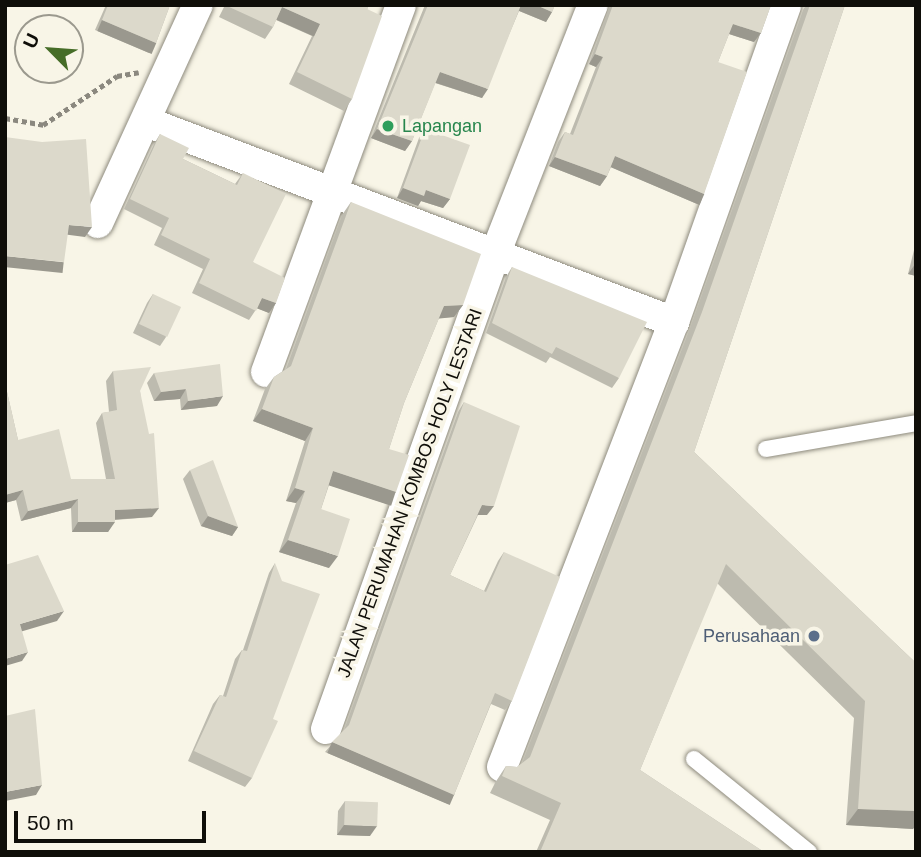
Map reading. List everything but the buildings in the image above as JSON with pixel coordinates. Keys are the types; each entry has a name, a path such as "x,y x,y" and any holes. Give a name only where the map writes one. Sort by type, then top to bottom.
{"street":[{"path":"98,223 170,76 198,5"},
{"path":"266,372 401,5"},
{"name":"JALAN PERUMAHAN KOMBOS HOLY LESTARI","path":"326,729 494,257 593,5"},
{"path":"502,767 674,322 786,5"},
{"path":"147,122 330,196 674,322"}],"lane":[{"path":"766,449 916,423"},
{"path":"694,759 808,852"}],"path":[{"path":"5,118 43,125 117,76 170,76"}],"place":[{"name":"Lapangan","path":"388,126"},
{"name":"Perusahaan","path":"814,636"}]}
